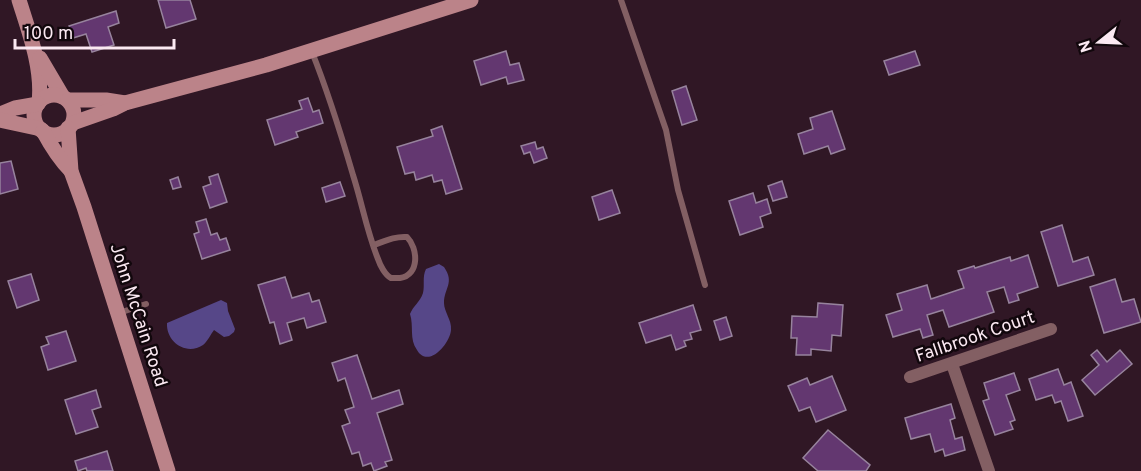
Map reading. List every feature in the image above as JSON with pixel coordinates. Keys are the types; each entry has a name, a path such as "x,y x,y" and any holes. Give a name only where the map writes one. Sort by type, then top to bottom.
{"main road":[{"path":"19,0 40,78 38,103 34,114 42,130"},
{"path":"0,120 59,134 71,125 125,103 259,67 467,1"},
{"path":"34,51 73,109 71,125"},
{"path":"0,114 62,93 85,100 125,103"},
{"path":"20,125 51,147"},
{"name":"John McCain Road","path":"70,171 71,125"},
{"name":"John McCain Road","path":"42,130 51,147 70,171 84,207 168,471"}],"street":[{"name":"Fallbrook Court","path":"910,377 1051,329"},
{"path":"952,364 989,471"}],"lane":[{"path":"621,0 666,130 678,190 705,285"},
{"path":"311,51 321,75 378,260 384,271 392,278 400,279 408,276 413,270 415,250 407,237 392,238 374,245"},
{"path":"118,313 146,304"}],"shaded area":[{"path":"439,264 444,267 449,277 444,303 451,330 443,347 432,356 427,357 422,355 415,346 410,314 423,293 426,269"},
{"path":"221,300 227,303 234,332 224,337 214,330 204,344 197,348 184,348 173,341 167,323"}],"building":[{"path":"158,0 190,0 196,19 166,28"},
{"path":"116,11 119,23 108,27 114,45 92,52 86,34 73,38 69,26"},
{"path":"506,51 510,65 519,63 524,80 508,84 506,77 481,85 474,61"},
{"path":"915,51 920,65 889,75 884,61"},
{"path":"686,86 697,120 682,125 672,91"},
{"path":"308,98 313,112 319,110 323,123 296,132 298,137 275,145 267,120 302,109 299,101"},
{"path":"832,111 845,149 831,154 828,146 804,154 798,134 813,129 810,118"},
{"path":"442,126 462,189 446,194 442,180 434,182 432,175 416,180 414,172 405,174 397,147 433,136 431,130"},
{"path":"535,142 537,149 543,147 547,158 534,163 530,152 524,154 521,146"},
{"path":"11,161 18,189 0,194 0,163"},
{"path":"218,174 227,202 210,208 203,187 211,184 209,177"},
{"path":"178,177 181,187 173,189 170,180"},
{"path":"782,181 787,197 773,201 768,186"},
{"path":"340,182 345,196 326,202 322,188"},
{"path":"612,190 620,213 599,220 592,197"},
{"path":"753,193 756,203 767,199 771,213 760,217 763,227 740,235 729,201"},
{"path":"206,219 211,235 217,233 220,240 226,238 230,250 202,259 194,234 199,232 196,222"},
{"path":"1062,225 1073,262 1088,257 1094,275 1058,286 1041,232"},
{"path":"1028,255 1038,287 1017,294 1019,300 1009,303 1004,287 987,292 994,312 949,327 943,310 927,315 933,335 923,338 920,329 893,337 886,315 902,310 897,294 927,285 931,299 964,288 958,271 1010,257 1011,261"},
{"path":"31,274 39,300 17,308 8,281"},
{"path":"285,277 292,298 309,293 312,302 319,300 326,322 307,328 304,318 287,323 292,340 280,344 274,322 270,323 258,285"},
{"path":"1115,279 1122,302 1134,299 1141,322 1104,333 1090,287"},
{"path":"818,303 843,305 841,336 832,335 831,351 811,349 811,355 796,355 797,338 791,338 792,316 817,317"},
{"path":"693,305 701,330 690,333 692,339 684,341 686,346 676,350 671,335 646,343 639,323"},
{"path":"726,317 732,336 720,340 714,321"},
{"path":"66,331 76,361 48,370 41,347 49,344 46,337"},
{"path":"1097,350 1107,362 1120,350 1132,364 1095,395 1082,380 1099,365 1091,355"},
{"path":"357,355 372,399 399,390 403,404 377,413 392,460 385,462 387,466 374,471 371,463 363,466 359,452 352,454 342,426 350,423 345,410 354,407 345,378 338,381 332,363"},
{"path":"1058,369 1064,385 1071,382 1083,416 1068,421 1061,401 1055,403 1052,395 1036,400 1029,379"},
{"path":"1014,373 1020,390 1006,395 1015,420 1010,422 1013,429 995,435 983,401 989,399 984,383"},
{"path":"832,376 846,410 816,422 810,407 799,411 788,386 807,378 810,385"},
{"path":"96,390 101,407 92,410 98,427 76,434 65,400"},
{"path":"951,404 955,418 950,420 955,439 962,437 965,450 945,456 943,449 935,452 930,434 911,439 905,418"},
{"path":"828,430 870,465 866,471 818,471 803,458"},
{"path":"107,451 113,471 87,471 86,468 78,471 75,461"}]}
